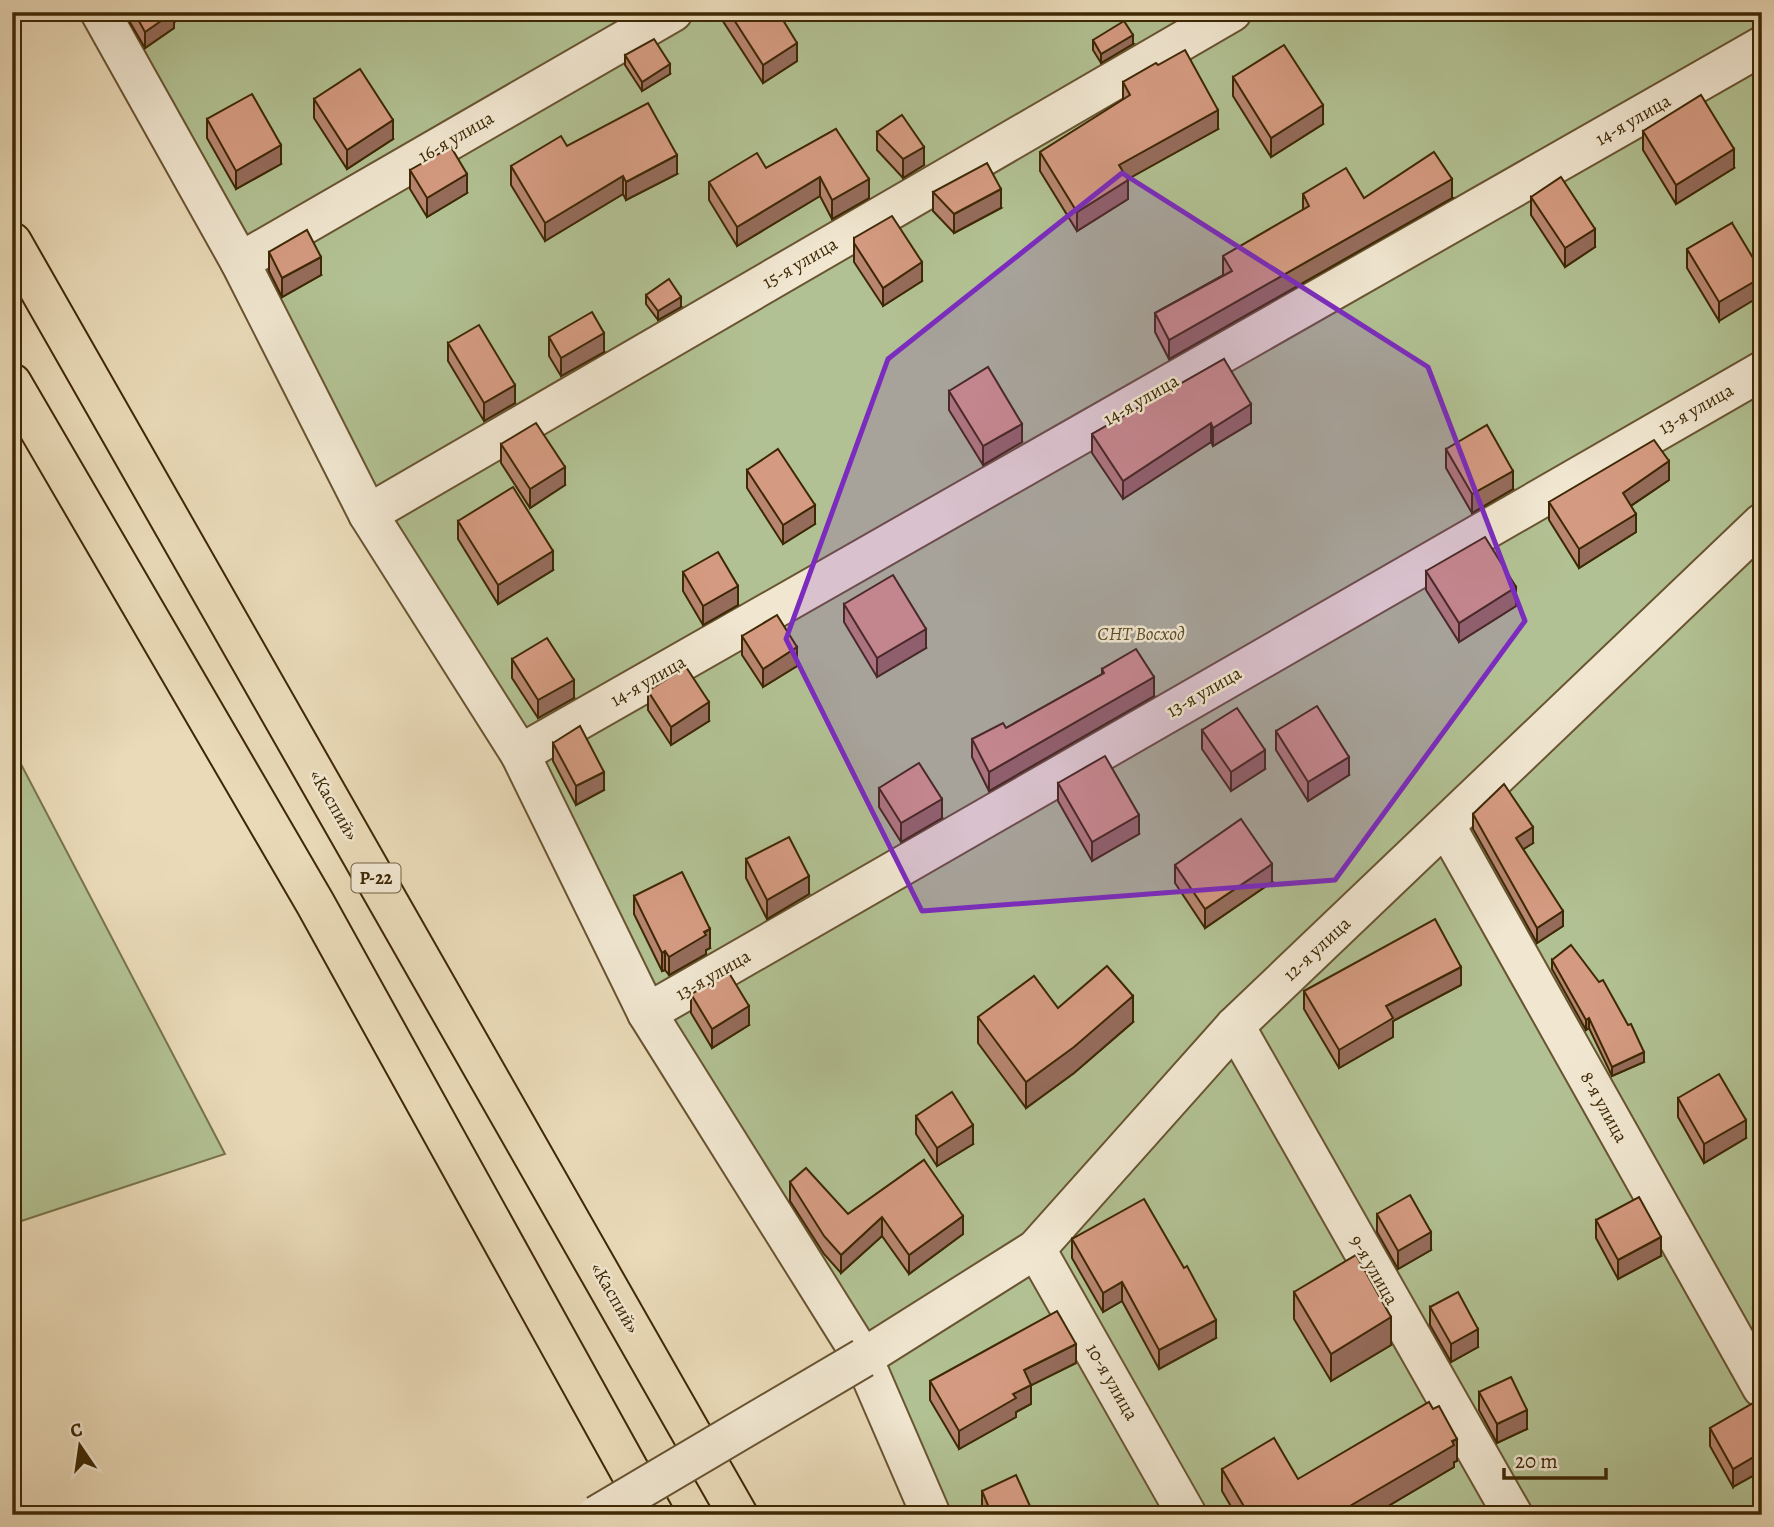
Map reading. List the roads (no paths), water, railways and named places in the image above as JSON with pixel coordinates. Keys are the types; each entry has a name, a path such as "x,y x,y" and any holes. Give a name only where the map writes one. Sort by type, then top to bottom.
{"highway":[{"name":"«Каспий»","path":"12,242 738,1515"},
{"path":"12,383 315,903 654,1515"}],"street":[{"name":"16-я улица","path":"240,262 673,12"},
{"name":"15-я улица","path":"369,514 1232,12"},
{"path":"103,13 240,262 369,514 520,754 647,1013 863,1358 932,1515"},
{"name":"14-я улица","path":"520,754 1762,46"},
{"name":"13-я улица","path":"647,1013 1762,370"},
{"name":"12-я улица","path":"597,1515 863,1358 1036,1248 1236,1026 1762,523"},
{"name":"8-я улица","path":"1446,826 1762,1388"},
{"name":"9-я улица","path":"1236,1026 1513,1515"},
{"name":"10-я улица","path":"1036,1248 1188,1515"}],"park label":[{"name":"СНТ Восход","path":"1141,634"}]}
